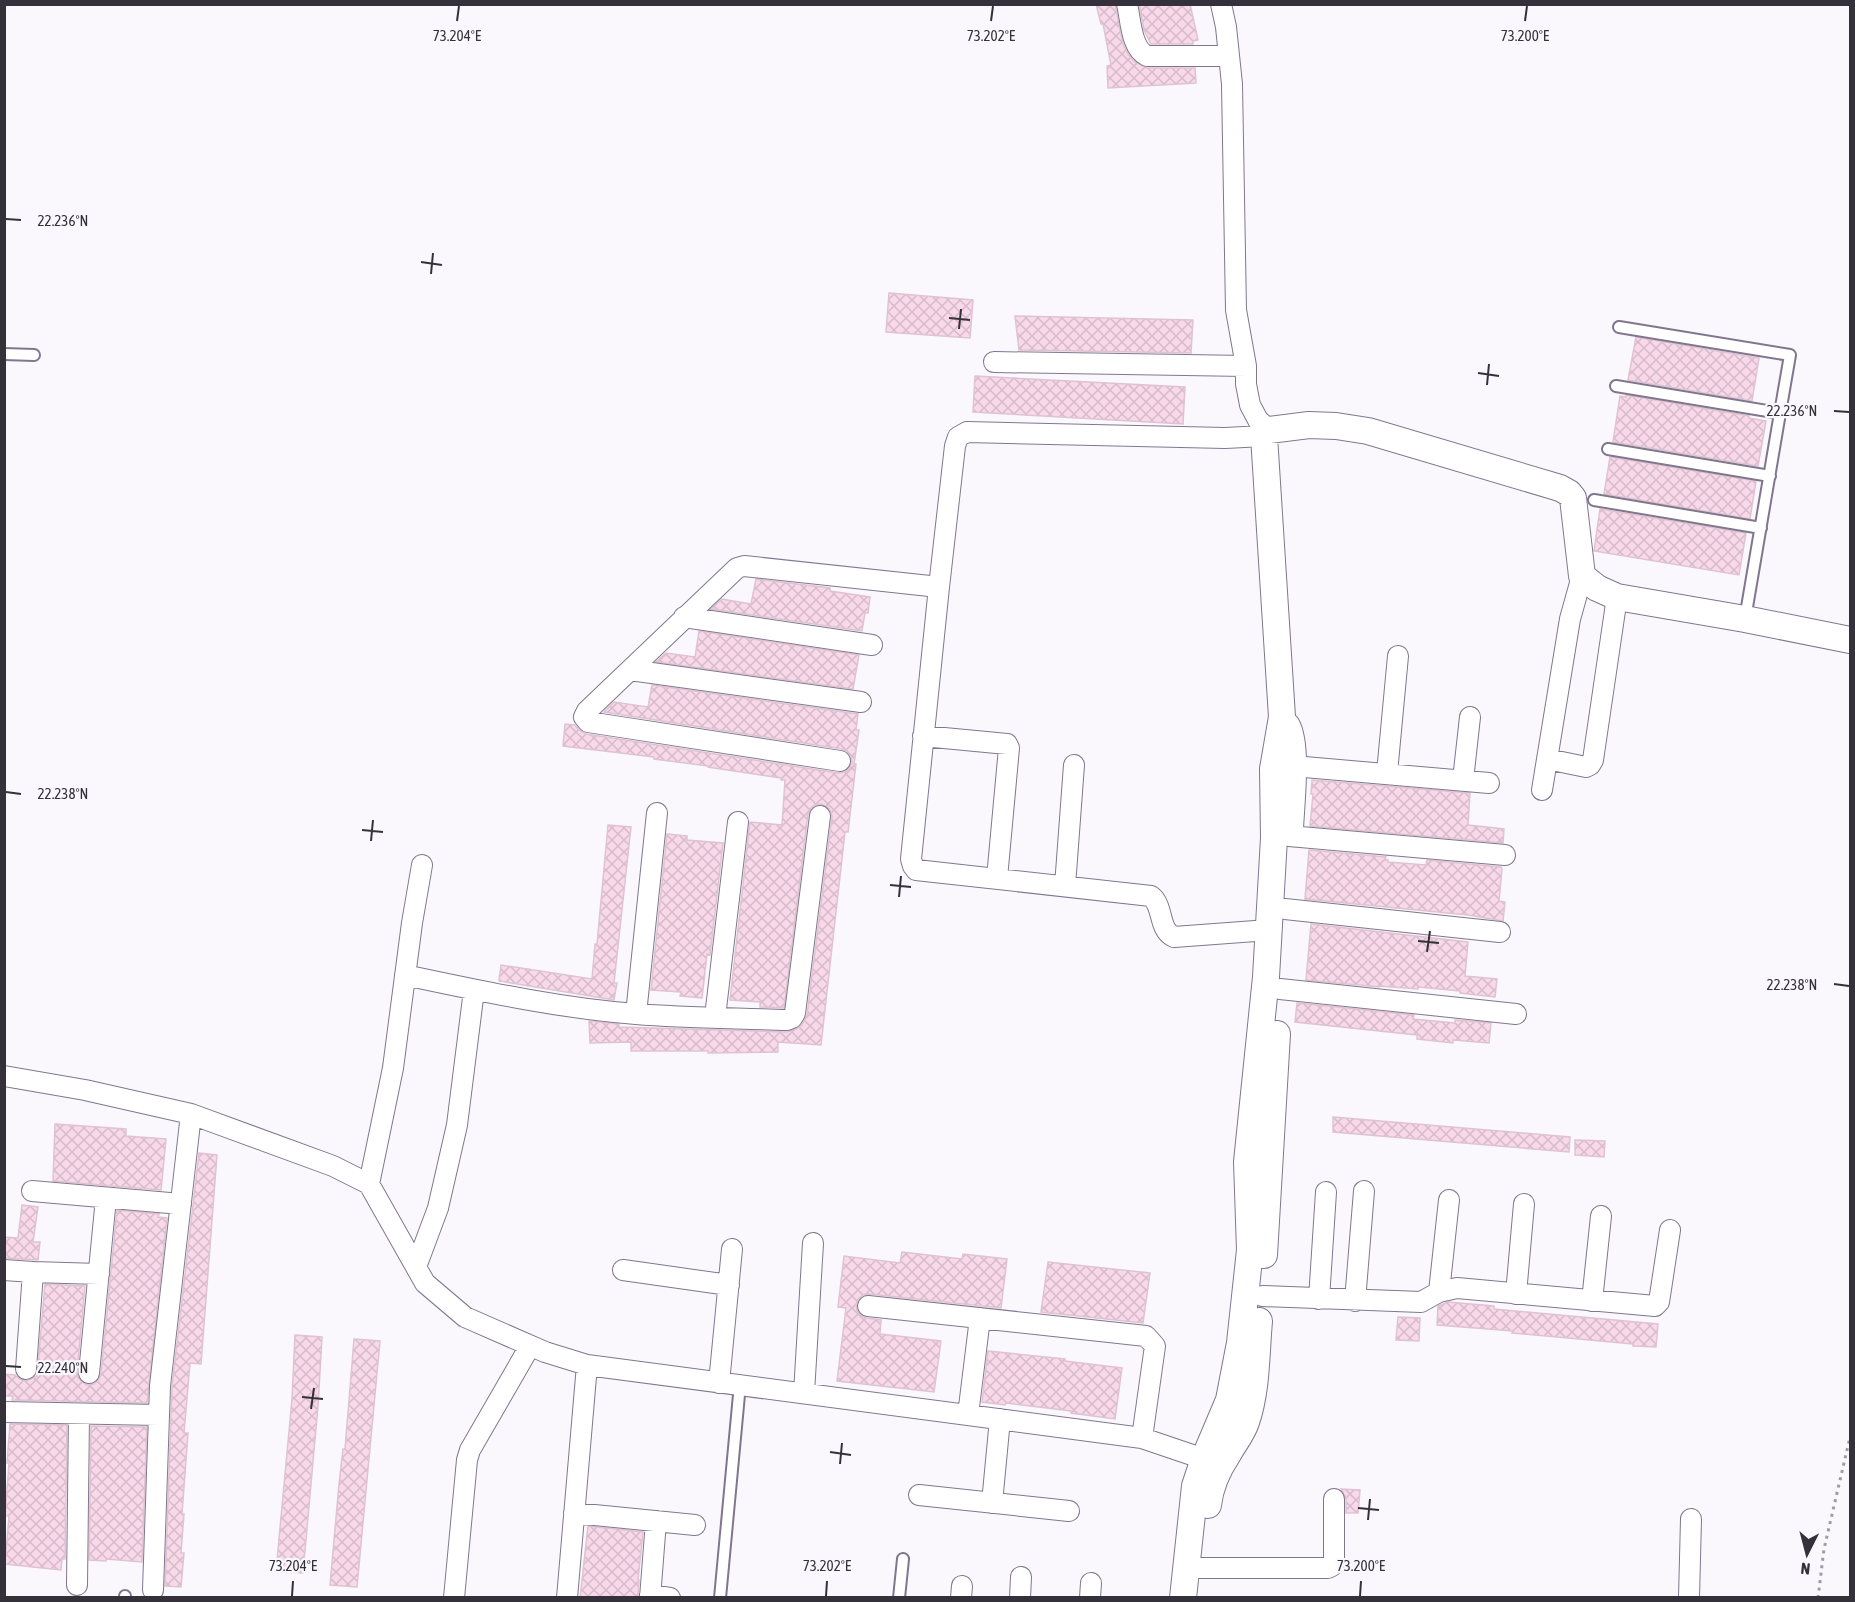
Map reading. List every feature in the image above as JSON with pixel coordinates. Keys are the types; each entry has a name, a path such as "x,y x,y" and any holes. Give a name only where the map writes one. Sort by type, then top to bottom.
{"street":[{"path":"1127,4 1137,48 1142,54 1148,56 1229,56"},
{"path":"1183,1598 1190,1522 1217,1430 1229,1400 1240,1343 1250,1250 1247,1162 1261,1036 1269,930 1274,838 1273,769 1282,717 1267,433 1250,405 1236,310 1232,84 1226,27 1221,4"},
{"path":"994,362 1246,366"},
{"path":"1269,930 1174,937 1166,931 1155,900 1151,896 916,870 913,866 911,859 923,736 955,446 958,437 967,432 1225,438 1309,425 1336,426 1368,431 1560,488 1569,493 1573,498 1582,576 1570,619 1542,790"},
{"path":"840,761 588,722 584,717 586,711 731,571 744,566 939,588"},
{"path":"1582,576 1597,588 1617,597 1851,640"},
{"path":"1547,759 1586,766 1590,765 1593,760 1617,597"},
{"path":"684,617 872,645"},
{"path":"1387,773 1398,656"},
{"path":"630,670 861,702"},
{"path":"1205,1474 1228,1454 1238,1441 1246,1421 1252,1394 1262,1296 1293,766 1290,732 1282,717"},
{"path":"1462,780 1470,717"},
{"path":"923,736 1007,744 1009,748 997,878"},
{"path":"1065,886 1074,765"},
{"path":"1293,766 1489,783"},
{"path":"636,1014 657,813"},
{"path":"405,975 474,990 636,1014 788,1020 795,1013 820,816"},
{"path":"715,1017 738,822"},
{"path":"1289,836 1505,855"},
{"path":"369,1184 393,1068 422,865"},
{"path":"1285,909 1500,932"},
{"path":"1280,989 1516,1014"},
{"path":"416,1267 438,1208 457,1125 474,990"},
{"path":"4,1076 85,1090 191,1114 333,1166 369,1184 424,1282 465,1317 544,1352 587,1365 1142,1438 1205,1474 1210,1490 1197,1598"},
{"path":"153,1590 161,1380 191,1114"},
{"path":"32,1191 181,1204"},
{"path":"1355,1301 1364,1191"},
{"path":"1318,1299 1326,1192"},
{"path":"89,1373 106,1198"},
{"path":"1439,1292 1449,1200"},
{"path":"1516,1294 1524,1204"},
{"path":"1592,1301 1601,1216"},
{"path":"1262,1296 1421,1302 1439,1292 1457,1288 1654,1306 1659,1302 1670,1230"},
{"path":"804,1393 813,1243"},
{"path":"719,1383 732,1250"},
{"path":"4,1270 99,1274"},
{"path":"623,1270 729,1285"},
{"path":"26,1369 33,1272"},
{"path":"868,1306 1146,1336 1155,1346 1142,1438"},
{"path":"968,1415 980,1318"},
{"path":"453,1598 467,1460 470,1450 530,1346"},
{"path":"567,1598 587,1365"},
{"path":"1217,1430 1249,1410"},
{"path":"4,1412 159,1415"},
{"path":"77,1585 78,1414"},
{"path":"992,1503 1000,1419"},
{"path":"919,1495 1068,1511"},
{"path":"1199,1568 1328,1568 1332,1566 1334,1563 1334,1499"},
{"path":"574,1513 695,1525"},
{"path":"1689,1598 1691,1519"},
{"path":"656,1521 650,1596 670,1598"},
{"path":"1020,1598 1021,1577"}],"lane":[{"path":"1619,327 1790,355 1745,619"},
{"path":"4,354 34,355"},
{"path":"1616,386 1780,413"},
{"path":"1608,449 1770,476"},
{"path":"1594,500 1761,528"},
{"path":"720,1598 740,1384"},
{"path":"899,1598 903,1558"}],"path":[{"path":"1818,1598 1824,1549 1851,1437"}],"building":[{"path":"1096,4 1115,4 1123,44 1135,62 1147,68 1195,68 1196,83 1108,88 1107,66 1111,65 1103,24 1101,24"},
{"path":"1139,4 1190,4 1198,40 1193,41 1193,44 1151,44 1144,30"},
{"path":"889,293 973,300 970,338 886,332"},
{"path":"1015,316 1193,320 1191,353 1019,350"},
{"path":"1636,337 1759,358 1752,401 1628,380"},
{"path":"975,376 1185,387 1183,424 973,412"},
{"path":"1626,395 1749,416 1749,418 1766,421 1758,466 1613,442 1620,396 1626,397"},
{"path":"1610,457 1756,481 1750,519 1604,494"},
{"path":"1600,509 1746,533 1739,575 1594,551"},
{"path":"756,579 830,588 830,591 870,597 862,631 711,609 722,599 751,604"},
{"path":"699,631 859,655 853,689 656,662 666,653 695,657"},
{"path":"652,685 858,714 856,730 859,730 854,764 856,764 848,832 845,832 821,1045 778,1042 778,1052 708,1053 708,1051 631,1051 631,1042 590,1043 589,1021 619,1024 619,1027 787,1032 802,1025 807,1015 832,817 828,807 821,804 811,808 808,814 784,1008 760,1007 760,1002 730,1000 750,822 782,825 785,780 654,759 654,757 563,746 565,724 575,725 586,734 838,773 845,772 852,763 851,756 842,749 604,712 614,702 648,707"},
{"path":"1312,780 1470,793 1468,825 1504,829 1503,843 1310,826"},
{"path":"608,825 631,827 614,1000 499,981 501,965 592,979"},
{"path":"667,834 687,836 687,840 723,843 710,955 707,954 702,998 680,996 681,992 651,990"},
{"path":"1309,850 1386,857 1385,860 1388,862 1426,865 1427,860 1501,867 1499,901 1505,902 1503,921 1468,915 1305,899"},
{"path":"1311,924 1468,942 1465,976 1497,979 1495,997 1418,987 1418,989 1379,987 1306,980"},
{"path":"1297,1003 1414,1015 1413,1019 1455,1023 1455,1020 1491,1023 1489,1043 1453,1040 1453,1043 1417,1039 1417,1035 1295,1022"},
{"path":"1333,1117 1570,1137 1569,1152 1333,1132"},
{"path":"55,1124 126,1129 126,1136 166,1139 161,1190 53,1181"},
{"path":"1575,1140 1605,1141 1604,1157 1575,1155"},
{"path":"199,1153 217,1155 201,1364 190,1363 184,1433 188,1433 182,1514 184,1514 181,1553 184,1553 181,1587 165,1586 172,1387"},
{"path":"22,1205 38,1207 33,1242 40,1242 38,1260 4,1258 4,1237 18,1238"},
{"path":"117,1210 159,1214 158,1217 167,1218 147,1403 12,1400 13,1396 4,1396 4,1374 15,1375 26,1381 37,1376 45,1284 85,1286 77,1372 78,1378 87,1385 94,1384 99,1379"},
{"path":"902,1252 962,1259 963,1254 1007,1259 1001,1308 863,1295 856,1304 857,1311 866,1318 881,1320 880,1334 941,1341 934,1392 837,1381 846,1308 838,1307 844,1256 900,1263"},
{"path":"1048,1262 1150,1273 1143,1323 1041,1312"},
{"path":"1448,1302 1494,1306 1494,1309 1658,1324 1656,1347 1437,1325 1438,1306"},
{"path":"1398,1317 1420,1318 1419,1341 1396,1340"},
{"path":"295,1335 322,1337 303,1573 276,1571 292,1399"},
{"path":"354,1339 380,1341 357,1587 330,1585"},
{"path":"988,1351 1122,1368 1115,1419 1071,1413 1071,1411 982,1402"},
{"path":"10,1424 67,1425 65,1559 62,1559 61,1570 5,1564 9,1516 5,1516"},
{"path":"91,1426 147,1427 142,1562 89,1560"},
{"path":"1341,1489 1360,1490 1358,1513 1346,1513 1346,1498"},
{"path":"588,1526 643,1532 638,1598 580,1598"}]}
